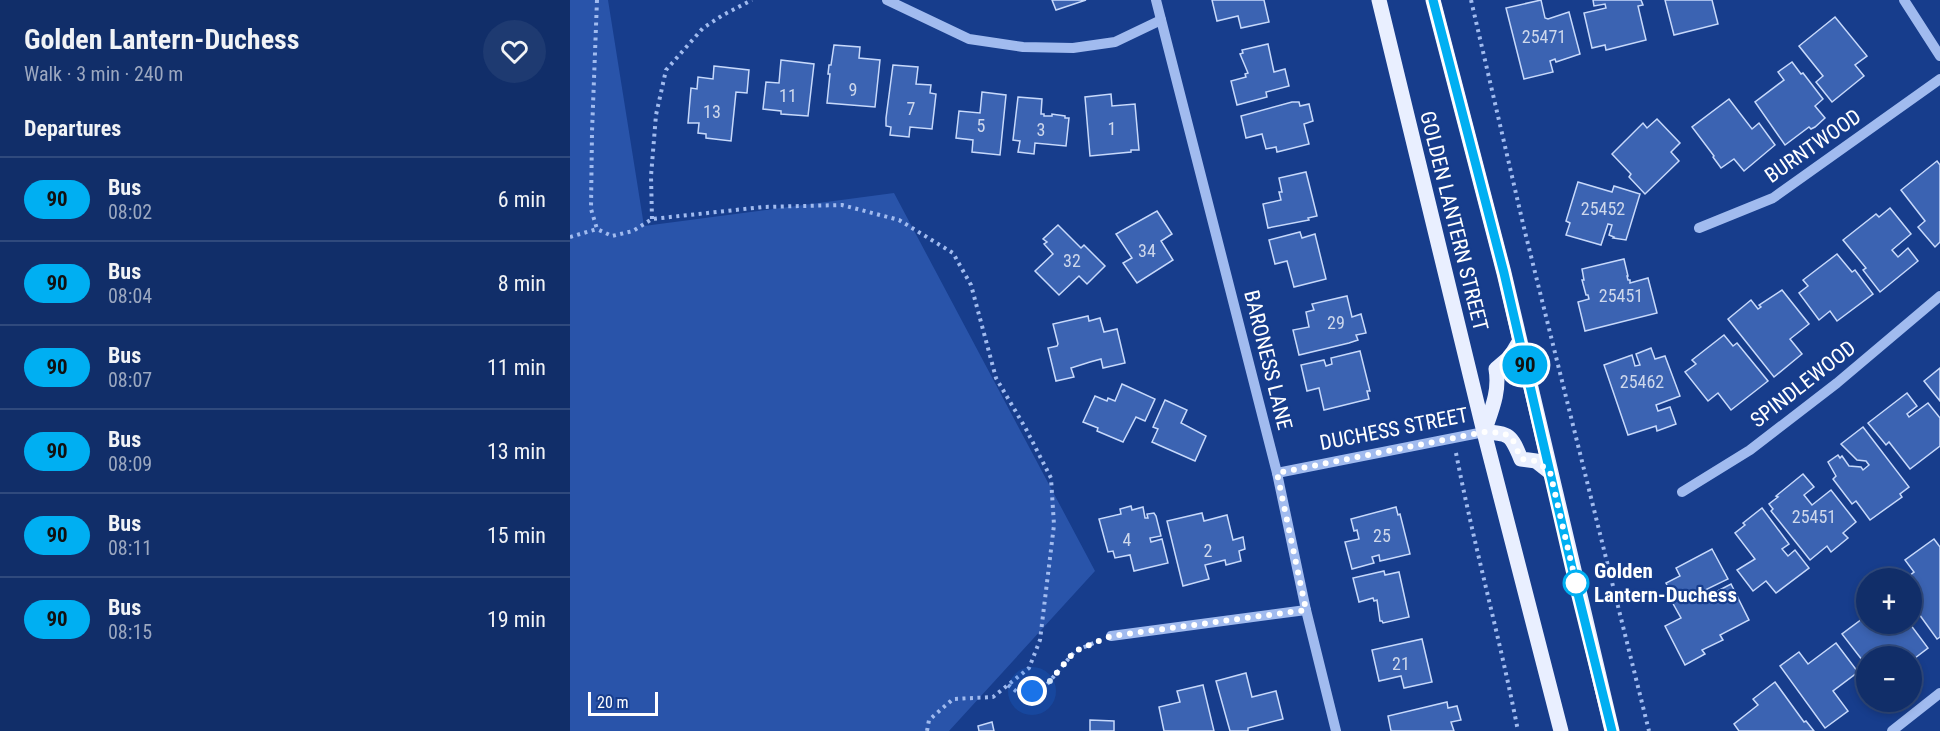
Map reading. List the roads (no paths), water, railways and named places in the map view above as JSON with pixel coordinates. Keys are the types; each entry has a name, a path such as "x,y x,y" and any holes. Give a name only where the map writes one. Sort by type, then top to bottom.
{"main road":[{"name":"GOLDEN LANTERN STREET","path":"1379,0 1484,432 1561,731"},
{"name":"GOLDEN LANTERN STREET","path":"1433,0 1504,273 1612,731"},
{"path":"1519,342 1510,357 1496,369 1498,382 1495,400 1484,432 1503,433 1512,438 1521,459 1536,461 1550,472"}],"street":[{"path":"887,0 969,39 1023,47 1073,48 1115,42 1161,20"},
{"name":"BARONESS LANE","path":"1156,0 1277,473 1306,610 1336,731"},
{"path":"1904,0 1940,56"},
{"name":"BURNTWOOD","path":"1699,228 1773,198 1940,79"},
{"name":"SPINDLEWOOD","path":"1682,492 1750,450 1838,384 1940,296"},
{"name":"DUCHESS STREET","path":"1277,473 1484,432"},
{"path":"1111,636 1306,610"},
{"path":"1892,731 1940,693"}],"place":[{"name":"Golden Lantern-Duchess","path":"1576,583"}]}
